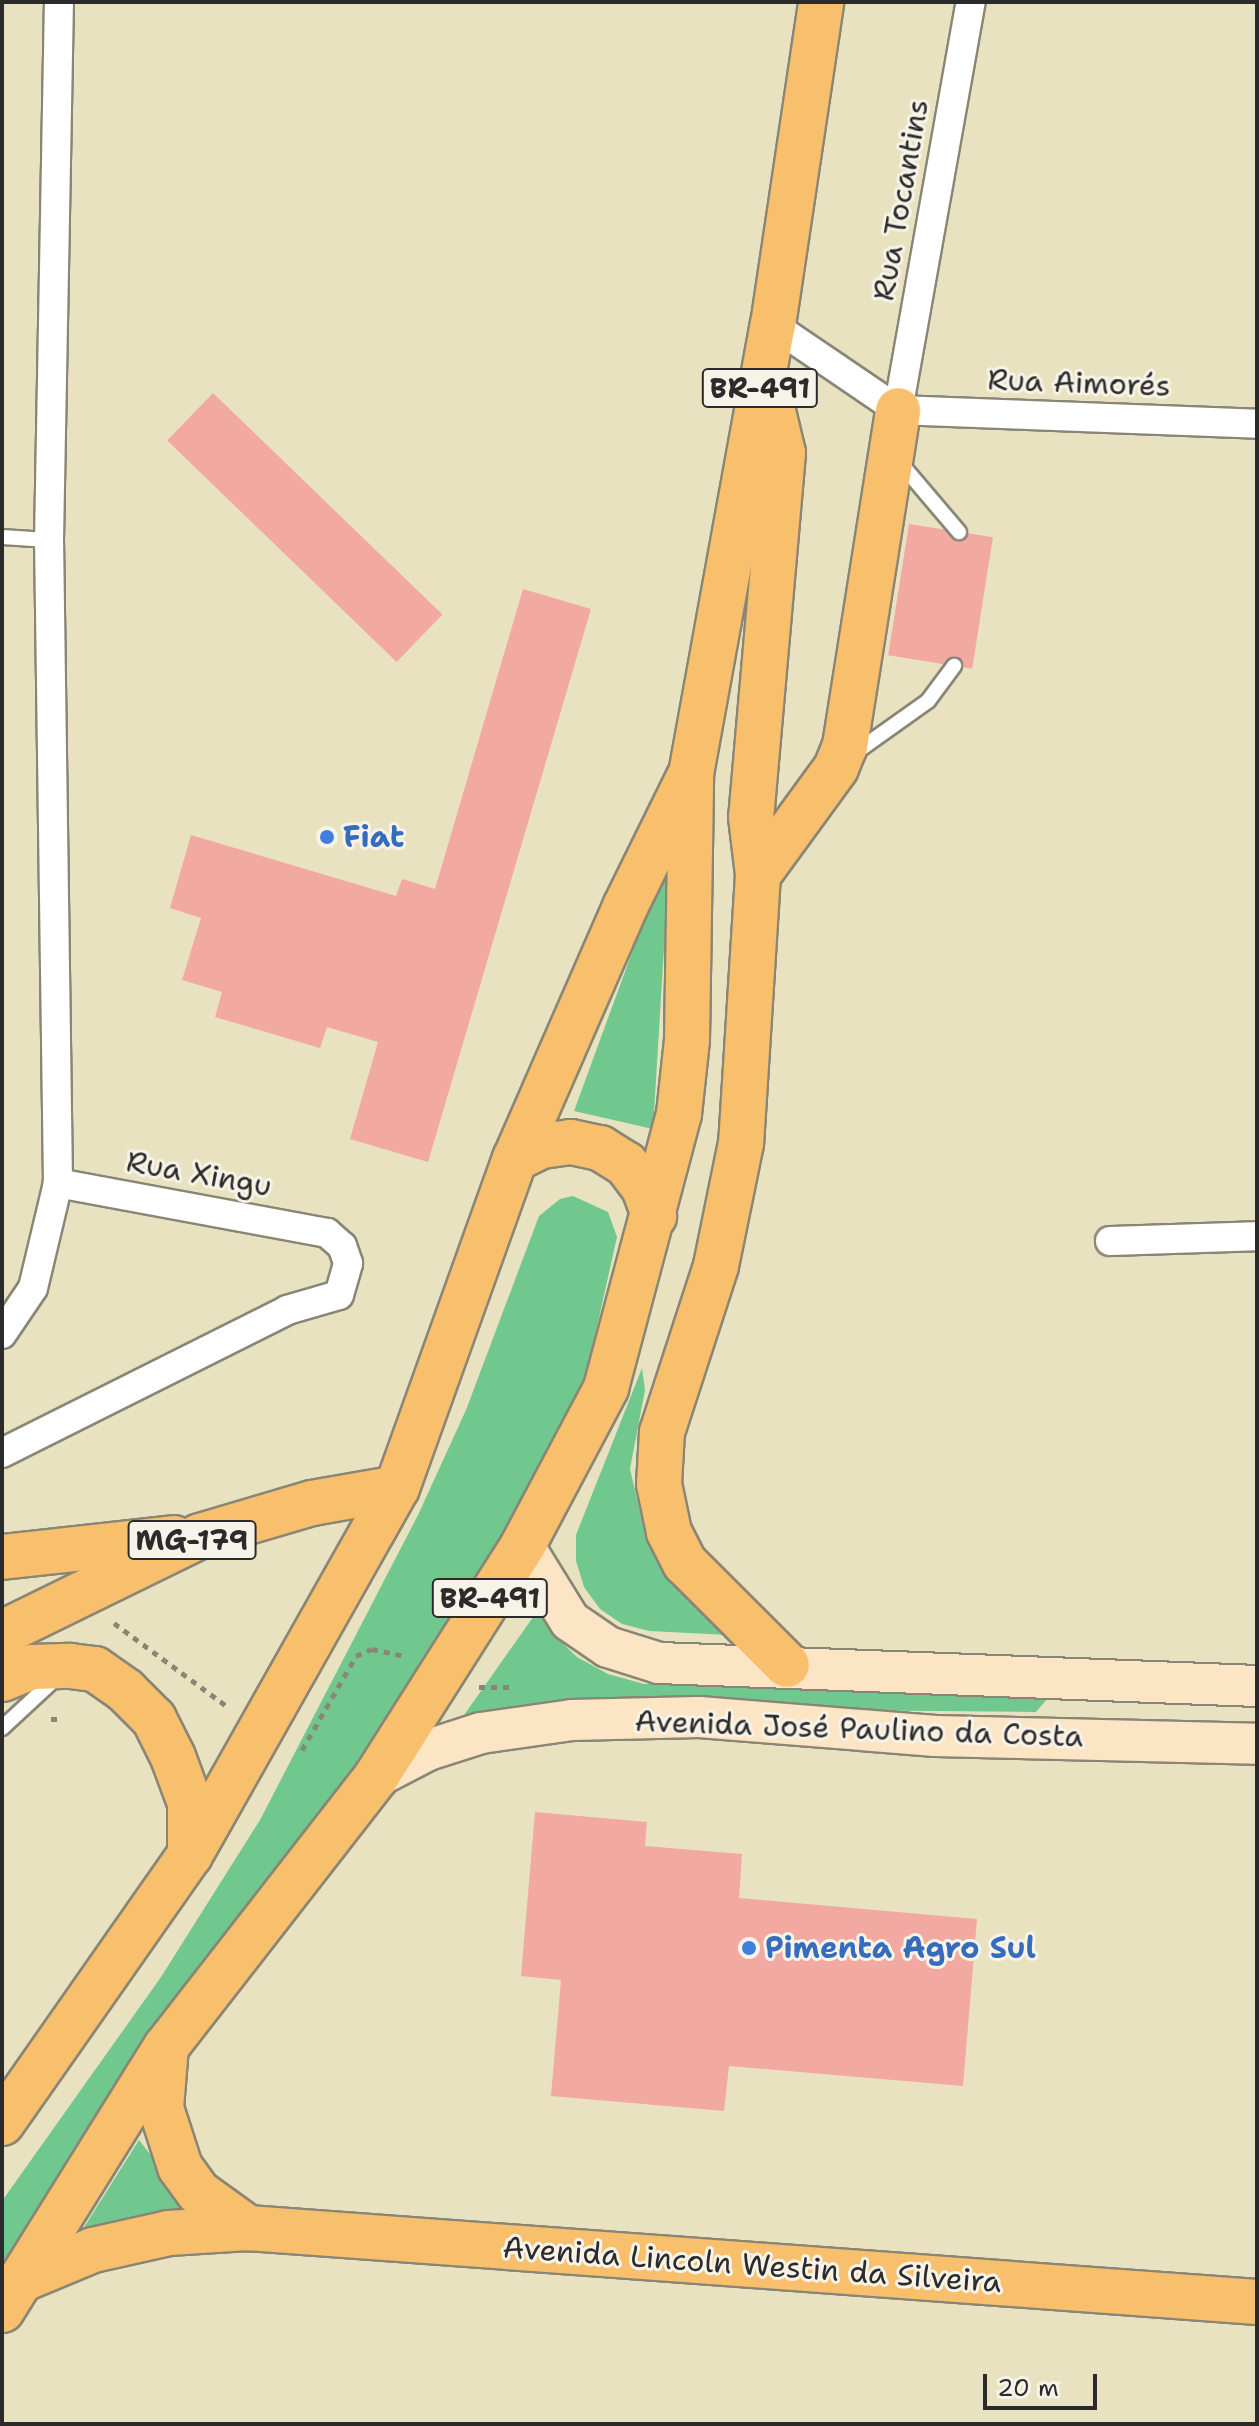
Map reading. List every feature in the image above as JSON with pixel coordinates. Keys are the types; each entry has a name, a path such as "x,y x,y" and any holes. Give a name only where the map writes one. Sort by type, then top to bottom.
{"main road":[{"name":"BR-491","path":"11,2295 166,2047 376,1777 523,1545 606,1388 679,1114 687,1040 691,774 773,325 821,2"},
{"path":"763,370 783,453 751,817 758,875 741,1143 731,1208 662,1432 659,1484 669,1532 685,1563 787,1665"},
{"path":"758,875 836,768 845,746 898,410"},
{"name":"BR-491","path":"2,2123 190,1855 397,1488 515,1159 625,907 691,774"},
{"path":"687,1040 751,955"},
{"path":"515,1159 542,1146 571,1142 600,1148 635,1176 654,1216"},
{"name":"MG-179","path":"2,1633 200,1536 312,1503 397,1488"},
{"path":"2,1557 200,1536"},
{"name":"Avenida José Paulino da Costa","path":"523,1545 570,1621 608,1647 659,1663 787,1665 1257,1686"},
{"path":"2,1679 32,1667 95,1669 154,1719 190,1803 190,1855"},
{"path":"1084,1739 1089,1678"},
{"name":"Avenida José Paulino da Costa","path":"376,1777 428,1750 481,1733 572,1720 699,1717 935,1736 1257,1744"},
{"path":"166,2047 161,2108 180,2167 198,2192 248,2228"},
{"name":"Avenida Lincoln Westin da Silveira","path":"11,2295 93,2250 169,2233 248,2228 1257,2302"}],"street":[{"path":"2,1334 33,1288 58,1183 49,540 59,2"},
{"name":"Rua Tocantins","path":"898,410 971,2"},
{"path":"773,325 898,410"},
{"name":"Rua Aimorés","path":"898,410 1257,424"},
{"name":"Rua Xingu","path":"2,1453 287,1310 339,1295 348,1263 342,1246 327,1233 58,1183"},
{"path":"1110,1241 1257,1236"}],"lane":[{"path":"892,454 959,532"},
{"path":"2,537 49,540"},
{"path":"836,768 928,701 954,666"},
{"path":"2,1728 70,1666"}],"path":[{"path":"97,1625 113,1623 234,1712"},
{"path":"302,1750 356,1656 372,1649 411,1658"}],"green space":[{"path":"670,849 653,1129 574,1111"},
{"path":"573,1196 608,1212 617,1237 588,1367 538,1490 342,1789 282,1861 81,2149 2,2275 2,2201 161,1977 260,1820 418,1515 466,1410 539,1216 560,1199"},
{"path":"642,1368 645,1390 630,1469 645,1533 679,1591 729,1635 649,1631 622,1624 600,1609 584,1587 576,1561 576,1535"},
{"path":"538,1610 550,1631 577,1657 608,1674 644,1684 800,1679 1048,1698 1036,1712 509,1707 462,1718"},
{"path":"139,2140 196,2212 81,2232"}],"building":[{"path":"213,393 442,615 397,662 167,440"},
{"path":"909,524 993,537 972,669 888,655"},
{"path":"523,589 591,609 428,1162 350,1139 378,1042 327,1027 320,1048 215,1017 222,992 182,980 201,918 170,908 191,835 396,896 402,879 435,889"},
{"name":"Pimenta Agro Sul","path":"535,1812 647,1822 645,1846 742,1854 739,1898 977,1919 963,2086 729,2066 724,2111 551,2096 561,1980 521,1976"}],"place":[{"name":"Fiat","path":"327,837"},
{"name":"Pimenta Agro Sul","path":"749,1948"}]}
